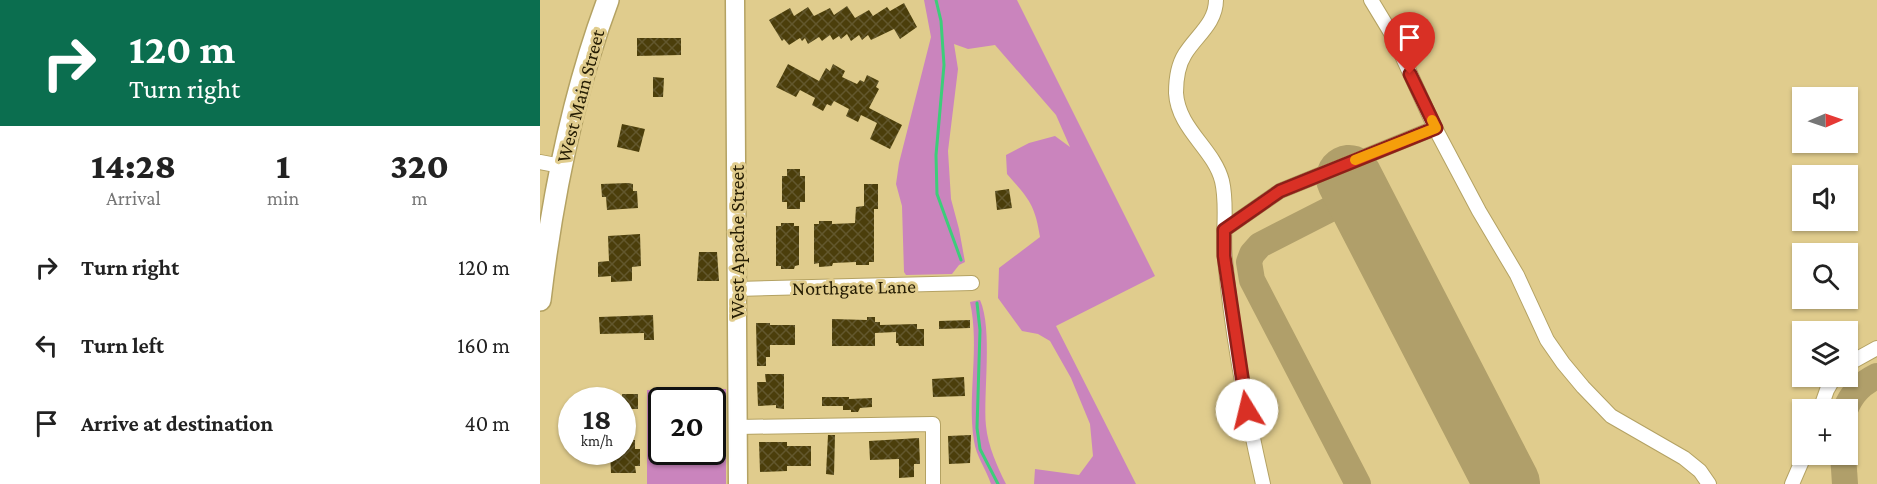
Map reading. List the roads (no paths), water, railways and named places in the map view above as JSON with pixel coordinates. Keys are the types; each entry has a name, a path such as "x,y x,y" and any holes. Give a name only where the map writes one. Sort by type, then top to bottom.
{"highway":[{"name":"West Main Street","path":"540,300 549,234 574,107 608,0"}],"main road":[{"name":"West Apache Street","path":"735,0 738,484"}],"street":[{"path":"1216,0 1216,9 1211,22 1184,55 1177,73 1176,96 1182,115 1191,131 1217,165 1223,183 1224,256 1250,430 1263,484"},
{"path":"1371,0 1394,38 1436,128 1479,211 1517,275 1547,340 1563,363 1611,416 1684,458 1700,471 1709,484"},
{"path":"1224,230 1280,191 1436,128"},
{"path":"540,162 561,166"},
{"name":"Northgate Lane","path":"737,290 972,283"},
{"path":"1858,358 1877,348"},
{"path":"738,427 933,424 933,484"},
{"path":"1792,484 1800,465"}],"waterway":[{"path":"936,0 941,21 944,65 936,155 937,194 961,260"},
{"path":"977,303 980,330 977,428 980,449 998,484"}]}
